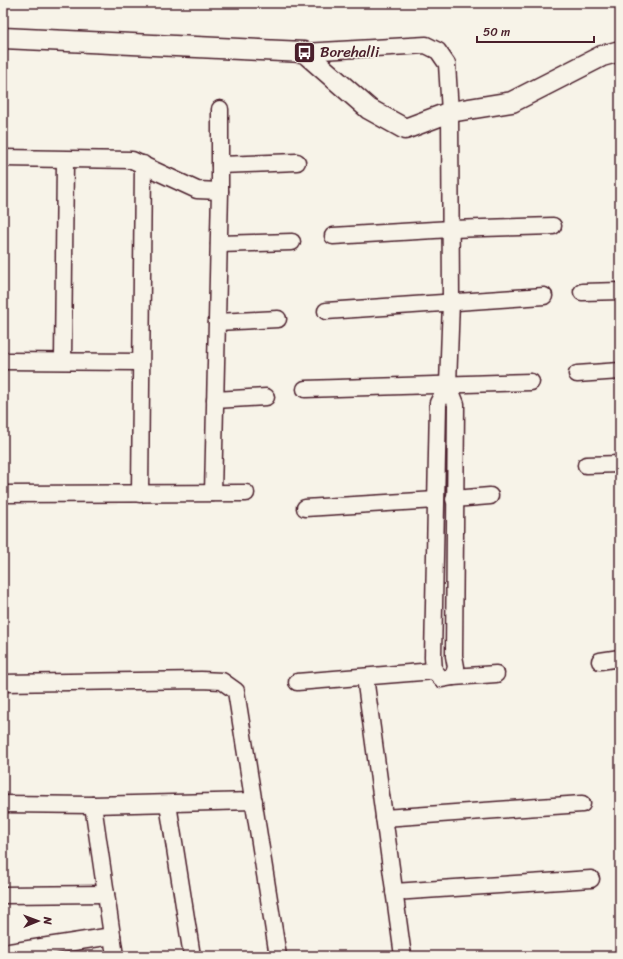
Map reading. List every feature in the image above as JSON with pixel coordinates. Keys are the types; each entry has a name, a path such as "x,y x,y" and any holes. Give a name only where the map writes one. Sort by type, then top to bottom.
{"main road":[{"path":"3,38 304,52 370,109 405,129 450,112 512,102 602,56 620,51"}],"street":[{"path":"304,52 426,45 433,47 443,57 447,64 450,112 451,229 451,302 448,384 456,404 454,499 454,648 456,667 453,677"},
{"path":"213,493 220,191 220,109"},
{"path":"3,158 132,160 197,190 220,191"},
{"path":"63,361 65,160"},
{"path":"220,165 297,162"},
{"path":"140,494 143,164"},
{"path":"333,236 451,229 553,226"},
{"path":"219,244 292,242"},
{"path":"582,292 620,291"},
{"path":"326,311 544,296"},
{"path":"217,322 278,319"},
{"path":"3,361 141,362"},
{"path":"577,374 620,371"},
{"path":"305,390 531,382"},
{"path":"448,384 438,403 433,657 434,671 442,679 496,674"},
{"path":"215,400 266,397"},
{"path":"586,465 620,464"},
{"path":"3,494 246,493"},
{"path":"454,499 490,496"},
{"path":"306,508 436,500"},
{"path":"600,661 620,658"},
{"path":"297,682 434,671"},
{"path":"365,677 403,956"},
{"path":"3,683 222,681 236,691 278,956"},
{"path":"3,804 93,805 254,801"},
{"path":"168,804 192,956"},
{"path":"384,818 582,804"},
{"path":"93,805 115,956"},
{"path":"394,892 591,879"},
{"path":"3,895 106,894"},
{"path":"3,953 112,936"}],"place":[{"name":"Borehalli","path":"304,52"}]}
